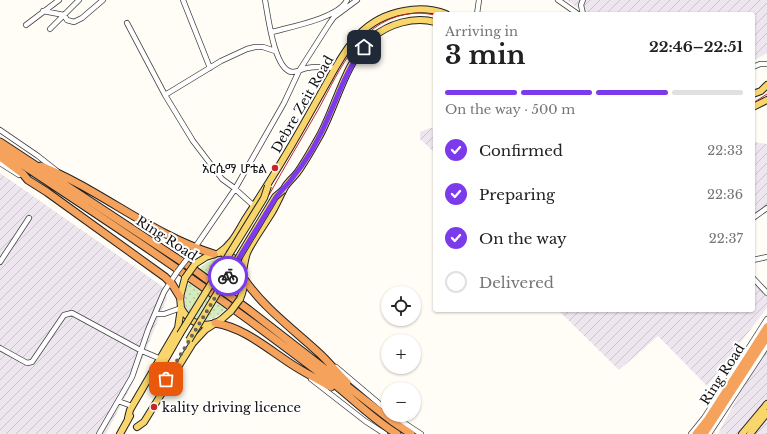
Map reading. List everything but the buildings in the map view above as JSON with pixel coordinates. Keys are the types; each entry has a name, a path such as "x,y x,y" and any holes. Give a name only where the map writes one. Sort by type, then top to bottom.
{"highway":[{"name":"Ring Road","path":"0,142 190,267 411,434"},
{"name":"Ring Road","path":"0,150 85,206 245,317 397,434"},
{"path":"0,157 23,174 28,180 47,192 170,282 180,297"},
{"path":"29,161 64,176 194,248 216,253"},
{"path":"243,275 260,300 321,354 336,372 371,402 376,409"},
{"path":"215,323 226,325 241,331 296,367 357,403"},
{"name":"Ring Road","path":"696,434 708,419 767,327"},
{"name":"Ring Road","path":"704,434 767,337"}],"main road":[{"name":"Debre Zeit Road","path":"268,186 335,68 357,35 384,16 395,12 425,9 438,12"},
{"name":"Debre Zeit Road","path":"283,190 296,174 320,136 352,64 372,38 382,31 402,23 420,20 433,22"},
{"path":"755,93 761,91 767,85"},
{"path":"755,106 767,100"},
{"path":"120,434 132,406 178,328 181,308 180,297 185,278 195,264 231,244 268,186"},
{"path":"128,418 137,407 264,198 268,186"},
{"path":"137,427 144,422 199,335 222,319 231,311 240,299 244,286 243,275 246,254 271,214 283,190"},
{"path":"133,434 276,197 283,190"},
{"path":"216,253 233,257 238,261 243,275"},
{"path":"181,308 188,318 194,322 207,325 215,323"},
{"path":"742,434 767,404"},
{"path":"750,434 767,413"}],"street":[{"path":"26,25 59,0"},
{"path":"50,29 79,0"},
{"path":"43,11 64,15 67,20 74,22 82,18 104,0"},
{"path":"183,0 210,68"},
{"path":"265,0 275,51 280,61 288,70 295,72 316,67 335,68"},
{"path":"272,32 328,16 345,5 347,0"},
{"path":"100,434 132,377 164,292 235,189 284,103 299,71 334,17 357,0"},
{"path":"477,12 479,0"},
{"path":"558,0 579,12"},
{"path":"582,12 580,5 583,0"},
{"path":"328,16 334,17"},
{"path":"127,22 165,95 205,158 222,179 254,206"},
{"path":"165,95 230,56 255,47 262,47 275,51"},
{"path":"755,66 760,64 767,64"},
{"path":"0,130 64,176"},
{"path":"0,163 28,180"},
{"path":"755,217 767,208"},
{"path":"0,262 29,218"},
{"path":"755,260 767,257"},
{"path":"755,280 767,293"},
{"path":"155,314 164,314 181,308"},
{"path":"0,348 26,363 32,362 64,315 72,313 161,359"},
{"path":"690,434 704,418 767,319"},
{"path":"709,434 767,346"},
{"path":"321,354 381,406"},
{"path":"296,367 352,411 385,434"},
{"path":"118,401 132,406"},
{"path":"403,422 421,434"}],"shaded area":[{"path":"567,0 767,0 767,53 755,60 755,12 583,12"},
{"path":"433,128 433,151 420,139 420,132"},
{"path":"755,142 767,144 767,207 755,217"},
{"path":"0,173 162,286 167,298 133,382 106,434 0,434"},
{"path":"755,280 767,294 767,308 707,386 658,336 619,370 560,312 755,312"},
{"path":"767,350 767,434 718,434 741,391"}],"green space":[{"path":"224,258 230,260 238,268 239,286 235,297 197,271 209,262"},
{"path":"189,282 227,308 217,316 208,320 200,321 193,318 188,312 185,304 185,294"}],"tram line":[{"path":"269,195 335,78 355,47 367,34 381,24 398,16 417,13 433,15"},
{"path":"755,102 767,94"}],"way so far":[{"path":"166,379 228,276"}],"place":[{"name":"አርሴማ ሆቴል","path":"275,168"},
{"name":"kality driving licence","path":"154,407"}],"route":[{"path":"228,276 277,195 283,190 306,160 320,136 352,64 364,47"}]}
